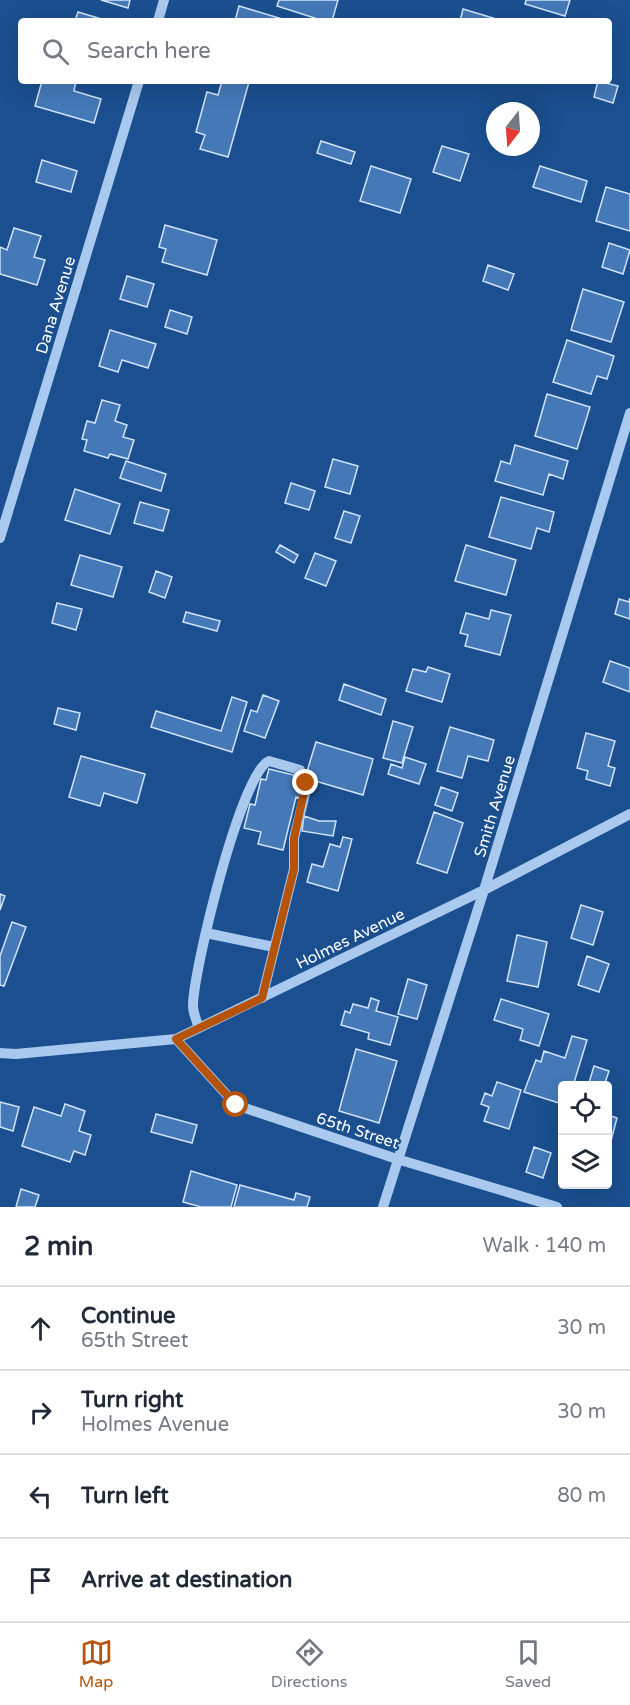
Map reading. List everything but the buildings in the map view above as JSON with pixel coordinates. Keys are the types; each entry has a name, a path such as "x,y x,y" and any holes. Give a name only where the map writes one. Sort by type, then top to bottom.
{"street":[{"path":"159,18 164,0"},
{"name":"Dana Avenue","path":"0,538 138,84"},
{"name":"Smith Avenue","path":"383,1207 484,890 630,413"},
{"path":"199,1028 193,1007 206,933 245,796 262,766 269,760 300,770 301,781 306,786 294,838 294,869 262,998"},
{"name":"Holmes Avenue","path":"0,1053 16,1054 176,1039 484,890 630,814"},
{"path":"206,933 274,947"},
{"name":"65th Street","path":"176,1039 236,1105 397,1159 557,1207"}],"route":[{"path":"236,1105 176,1039 262,998 294,869 294,838 306,783"}]}
